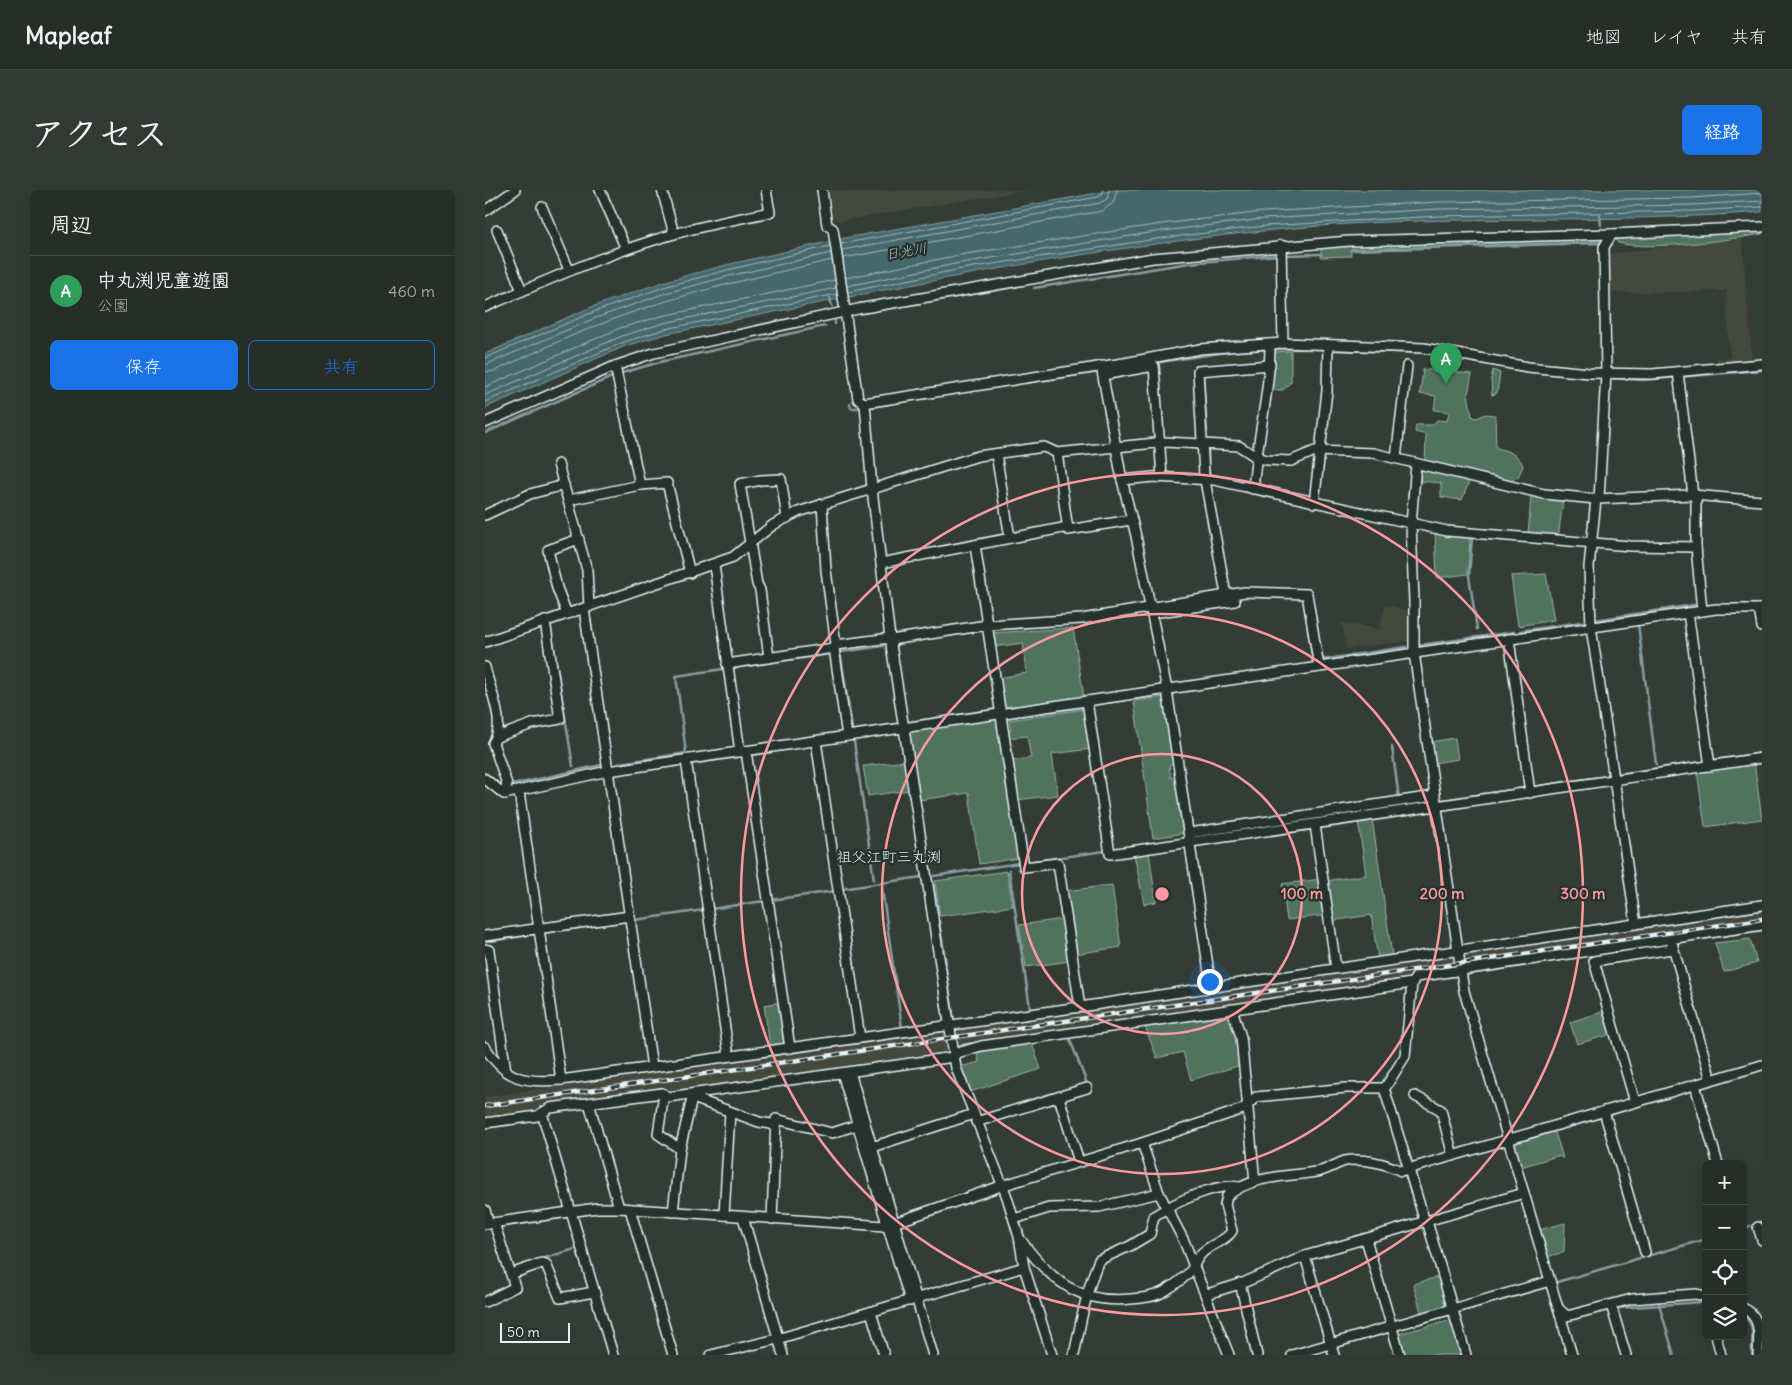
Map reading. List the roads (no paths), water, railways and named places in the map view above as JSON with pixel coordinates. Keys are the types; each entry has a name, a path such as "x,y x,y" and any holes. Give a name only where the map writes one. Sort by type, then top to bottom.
{"street":[{"path":"485,211 515,190"},
{"path":"600,190 625,249"},
{"path":"662,190 674,234"},
{"path":"485,307 569,270 625,249 674,234 770,212 766,190"},
{"path":"822,190 827,225 833,230 858,399 865,407 872,489 891,639 956,1068 1014,1219 1024,1266 1050,1355"},
{"path":"542,206 569,270"},
{"path":"485,423 615,366 654,353 844,310 1153,258 1281,245 1430,237 1612,234 1762,227"},
{"path":"497,230 522,291"},
{"path":"1612,234 1604,247 1606,376 1597,499 1589,567 1591,627 1636,924"},
{"path":"1281,245 1283,343"},
{"path":"1103,371 1200,349 1270,348 1283,343 1328,348 1424,348 1528,367 1606,376 1678,376 1762,364"},
{"path":"1253,489 1270,365 1270,348"},
{"path":"1313,503 1327,391 1328,348"},
{"path":"1226,594 1206,479 1198,371 1270,365"},
{"path":"615,366 640,486"},
{"path":"865,407 1103,371 1154,366 1162,477"},
{"path":"1396,458 1407,366"},
{"path":"1103,371 1122,480 1167,690 1211,986"},
{"path":"1678,376 1695,495 1696,547 1702,611"},
{"path":"485,642 733,557 773,525 822,504 941,466 996,454 1044,447 1057,453 1160,442 1239,446 1256,457 1291,461 1315,450 1373,453 1544,494 1597,499 1695,495 1762,502"},
{"path":"1057,453 1068,530 1131,520"},
{"path":"996,454 1010,538"},
{"path":"558,464 587,570 586,608 652,1067"},
{"path":"1416,464 1411,524 1415,602 1414,653 1460,970 1572,1355"},
{"path":"1122,480 1162,477 1206,479 1447,532 1591,544 1696,547"},
{"path":"769,658 760,590 757,584 740,484 781,479 787,518"},
{"path":"569,500 640,486 667,483 690,572"},
{"path":"485,515 530,494 564,485"},
{"path":"822,504 826,570 847,736"},
{"path":"881,563 1068,527"},
{"path":"567,614 557,588 547,550 579,539"},
{"path":"975,545 1024,868 1058,864 1079,1007"},
{"path":"714,564 727,664 743,752 790,1048"},
{"path":"1151,610 1226,594 1245,592 1307,594 1319,667"},
{"path":"727,664 987,625 1082,619 1235,601"},
{"path":"485,779 504,794 519,792 608,771 1702,611 1761,609 1762,627"},
{"path":"1688,613 1710,766"},
{"path":"497,737 532,724 560,719 545,621"},
{"path":"1509,639 1531,793"},
{"path":"485,667 497,714 497,737 493,743 507,784 504,794"},
{"path":"1087,701 1110,854 1762,758"},
{"path":"816,741 860,1038"},
{"path":"686,760 729,1056"},
{"path":"519,792 561,1080"},
{"path":"1189,833 1434,796"},
{"path":"1315,825 1336,968"},
{"path":"485,1047 494,1061 506,1072 518,1079 539,1082 561,1080 1079,1007 1762,905"},
{"path":"485,936 630,916"},
{"path":"1384,1088 1405,1056 1412,983 1416,977 1762,925"},
{"path":"1671,938 1672,949 1711,1080"},
{"path":"485,949 489,950 506,1072"},
{"path":"1635,1102 1593,961 1672,949"},
{"path":"485,1123 541,1113 550,1108 661,1093 668,1097 693,1096 954,1055 981,1046 1412,983"},
{"path":"1232,1009 1241,1037 1255,1182"},
{"path":"1019,1237 1031,1255 1060,1284 1085,1296 1115,1301 1158,1294 1191,1271 1206,1249 1233,1231 1225,1205 1227,1196 1241,1187 1270,1177 1318,1172 1351,1161 1376,1162 1401,1171 1762,1065"},
{"path":"846,1073 857,1125 891,1224"},
{"path":"846,1073 872,1147 891,1224 913,1300 933,1355"},
{"path":"1695,1084 1718,1160"},
{"path":"872,1147 1087,1088"},
{"path":"489,1224 571,1211 619,1208 871,1226 891,1224 1001,1186 1142,1143 1243,1108 1256,1097 1347,1088 1384,1088"},
{"path":"1384,1088 1466,1355"},
{"path":"664,1094 658,1134 680,1149"},
{"path":"693,1096 730,1112 776,1126"},
{"path":"673,1212 680,1149 693,1096"},
{"path":"1415,1096 1441,1110 1453,1156"},
{"path":"1059,1097 1079,1162"},
{"path":"589,1104 619,1208"},
{"path":"1604,1111 1645,1252"},
{"path":"724,1215 730,1112"},
{"path":"541,1113 613,1355"},
{"path":"772,1219 776,1119 832,1133 857,1125"},
{"path":"1142,1143 1159,1193 1207,1294 1229,1355"},
{"path":"1074,1355 1085,1296 1099,1260 1130,1246 1150,1234 1154,1216 1167,1208 1213,1190 1233,1186 1241,1187"},
{"path":"1014,1219 1049,1208 1099,1207 1159,1193"},
{"path":"1207,1294 1240,1284 1305,1256 1524,1193"},
{"path":"630,1209 673,1355"},
{"path":"485,1210 515,1286 485,1302"},
{"path":"743,1216 783,1355"},
{"path":"1758,1227 1762,1240"},
{"path":"1366,1239 1400,1355"},
{"path":"1305,1256 1331,1351"},
{"path":"511,1274 542,1263 546,1264 560,1298 594,1292"},
{"path":"711,1355 777,1339 1024,1266"},
{"path":"1292,1355 1331,1351 1391,1326 1550,1281"},
{"path":"1240,1284 1257,1355"},
{"path":"1559,1309 1567,1316 1632,1299 1695,1294 1702,1296"},
{"path":"1611,1305 1626,1355"},
{"path":"1747,1311 1754,1315 1758,1324 1758,1355"},
{"path":"871,1312 884,1355"},
{"path":"1717,1340 1721,1355"}],"water":[{"name":"日光川","path":"1115,190 1762,190 1762,212 1649,218 1364,223 1226,235 1065,257 905,286 666,334 625,346 485,408 485,354 589,308 663,282 726,265 845,238"}],"waterway":[{"path":"1600,216 1601,225"},
{"path":"1351,250 1600,243"},
{"path":"1284,255 1321,254"},
{"path":"1034,288 1189,263 1278,255"},
{"path":"830,298 832,306"},
{"path":"622,373 660,362 825,326"},
{"path":"1243,350 1267,349"},
{"path":"1273,349 1325,349"},
{"path":"1330,350 1427,353"},
{"path":"1154,363 1233,351"},
{"path":"1479,362 1524,371 1575,376"},
{"path":"1608,378 1643,380 1762,370"},
{"path":"1026,383 1099,372"},
{"path":"1203,375 1207,431"},
{"path":"485,433 614,376"},
{"path":"867,408 904,401"},
{"path":"850,404 851,408 862,408"},
{"path":"1208,450 1209,475"},
{"path":"1472,537 1469,576 1477,629"},
{"path":"1595,620 1694,605"},
{"path":"1305,606 1313,662"},
{"path":"564,620 550,625 573,766"},
{"path":"1520,631 1588,621"},
{"path":"1638,624 1656,764"},
{"path":"991,630 1048,626"},
{"path":"898,643 985,630"},
{"path":"1420,645 1514,632"},
{"path":"841,652 883,646"},
{"path":"1321,660 1406,647"},
{"path":"731,668 831,654"},
{"path":"841,657 852,728"},
{"path":"620,763 686,753 676,676 723,669"},
{"path":"1172,693 1195,690"},
{"path":"1091,705 1163,695"},
{"path":"1005,718 1084,707"},
{"path":"854,741 874,880"},
{"path":"1392,747 1399,798"},
{"path":"1714,760 1762,753"},
{"path":"1618,774 1704,762"},
{"path":"512,785 601,765"},
{"path":"485,773 497,782"},
{"path":"1535,787 1609,776"},
{"path":"1442,800 1525,788"},
{"path":"1196,836 1429,802"},
{"path":"1027,862 1105,851"},
{"path":"934,876 1019,863"},
{"path":"1009,870 1030,1008"},
{"path":"842,889 921,877"},
{"path":"933,882 938,914"},
{"path":"882,889 902,1028"},
{"path":"771,900 835,891"},
{"path":"711,909 764,901"},
{"path":"635,920 704,910"},
{"path":"1462,954 1762,910"},
{"path":"543,933 625,921"},
{"path":"939,921 946,964"},
{"path":"1675,943 1762,930"},
{"path":"491,941 536,934"},
{"path":"1540,963 1667,944"},
{"path":"946,969 954,1020 996,1014"},
{"path":"911,1026 941,1022"},
{"path":"1069,1037 1086,1081"},
{"path":"959,1045 981,1042"},
{"path":"903,1060 938,1055"},
{"path":"537,1112 541,1106 545,1107"},
{"path":"1557,1282 1702,1240"},
{"path":"541,1259 575,1249"},
{"path":"1620,1308 1702,1302"},
{"path":"1659,1304 1674,1355"},
{"path":"1747,1319 1752,1328 1752,1355"}],"railway":[{"path":"485,1106 1762,919"}],"place":[{"name":"中丸渕児童遊園","path":"1446,384"}],"district":[{"name":"祖父江町三丸渕","path":"889,857"}]}
